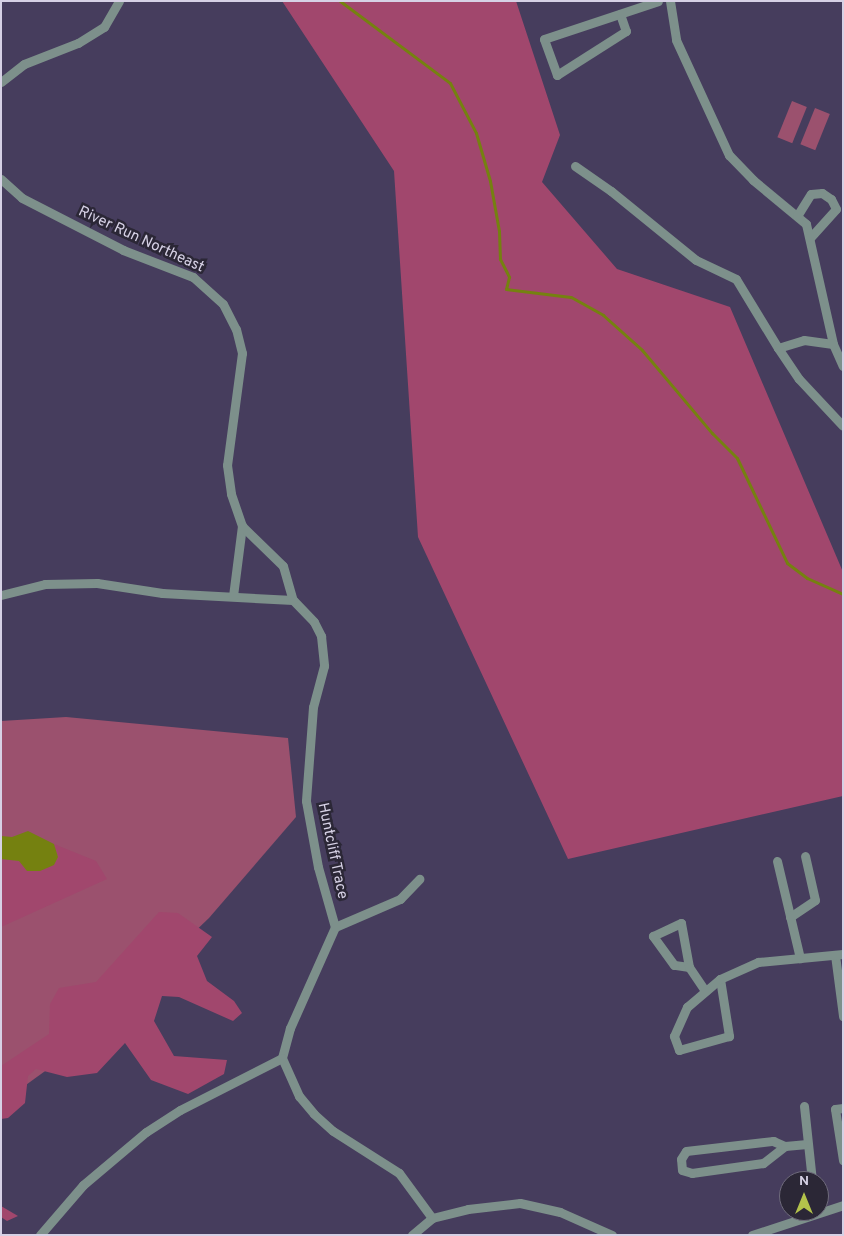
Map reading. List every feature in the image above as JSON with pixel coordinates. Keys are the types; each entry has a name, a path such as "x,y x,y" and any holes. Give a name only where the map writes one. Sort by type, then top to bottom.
{"street":[{"path":"1,82 24,64 78,43 104,27 119,1"},
{"path":"620,14 626,31 557,75 544,39 658,1"},
{"path":"670,1 676,40 729,155 753,180 806,224 811,237 833,344 843,366"},
{"path":"575,166 611,190 696,260 736,279 799,379 843,426"},
{"name":"River Run Northeast","path":"1,179 22,198 123,250 193,277 224,304 236,329 242,353 227,465 231,494 242,526 234,596"},
{"path":"797,216 812,194 822,192 832,199 836,209 832,216 811,237"},
{"path":"778,348 804,340 833,344"},
{"name":"River Run Northeast","path":"242,526 283,566 292,600"},
{"path":"1,595 74,581 162,593 292,600"},
{"name":"Huntcliff Trace","path":"292,600 314,622 324,650 324,666 311,724 306,801 318,867 335,927"},
{"path":"790,917 814,900 805,856"},
{"path":"777,861 800,958"},
{"path":"419,879 400,900 335,927 290,1028 282,1058 299,1096 314,1114 333,1131 399,1173 432,1218"},
{"path":"689,967 674,965 653,936 681,923 689,967 705,991"},
{"path":"720,979 729,1036 679,1050 674,1036 687,1007 720,979 758,962 839,954 843,1016"},
{"path":"40,1235 83,1185 146,1132 180,1110 282,1058"},
{"path":"804,1106 811,1171"},
{"path":"843,1108 835,1109 843,1160"},
{"path":"785,1146 763,1163 692,1173 682,1170 681,1159 686,1151 773,1141 785,1146 807,1144"},
{"path":"412,1235 432,1218 468,1209 520,1203 560,1212 612,1235"},
{"path":"829,1208 843,1205"},
{"path":"752,1235 790,1221"}],"shaded area":[{"path":"282,1 516,1 560,135 542,182 617,269 730,307 843,572 843,796 568,859 418,537 394,171"},
{"path":"792,101 807,107 792,143 777,137"},
{"path":"815,108 830,114 815,150 800,144"},
{"path":"66,717 288,738 296,817 209,918 59,1061 1,1103 1,721"},
{"path":"28,831 54,844 58,857 54,865 40,871 27,871 19,861 1,859 1,836 12,837"},
{"path":"54,844 96,861 107,879 1,927 1,859 54,865 58,857"},
{"path":"159,912 178,913 212,937 197,956 207,981 234,1001 242,1013 233,1021 179,997 162,996 154,1021 174,1056 227,1060 224,1074 188,1094 151,1080 125,1043 97,1073 67,1077 36,1069 28,1076 25,1103 8,1118 1,1119 1,1066 49,1034 50,1004 59,988 96,982"},
{"path":"1,1206 18,1216 7,1221 1,1217"}],"waterway":[{"path":"340,1 450,83 476,133 490,181 499,231 500,259 509,277 506,289 571,297 603,315 642,350 712,433 737,458 787,563 807,578 843,594"}]}
